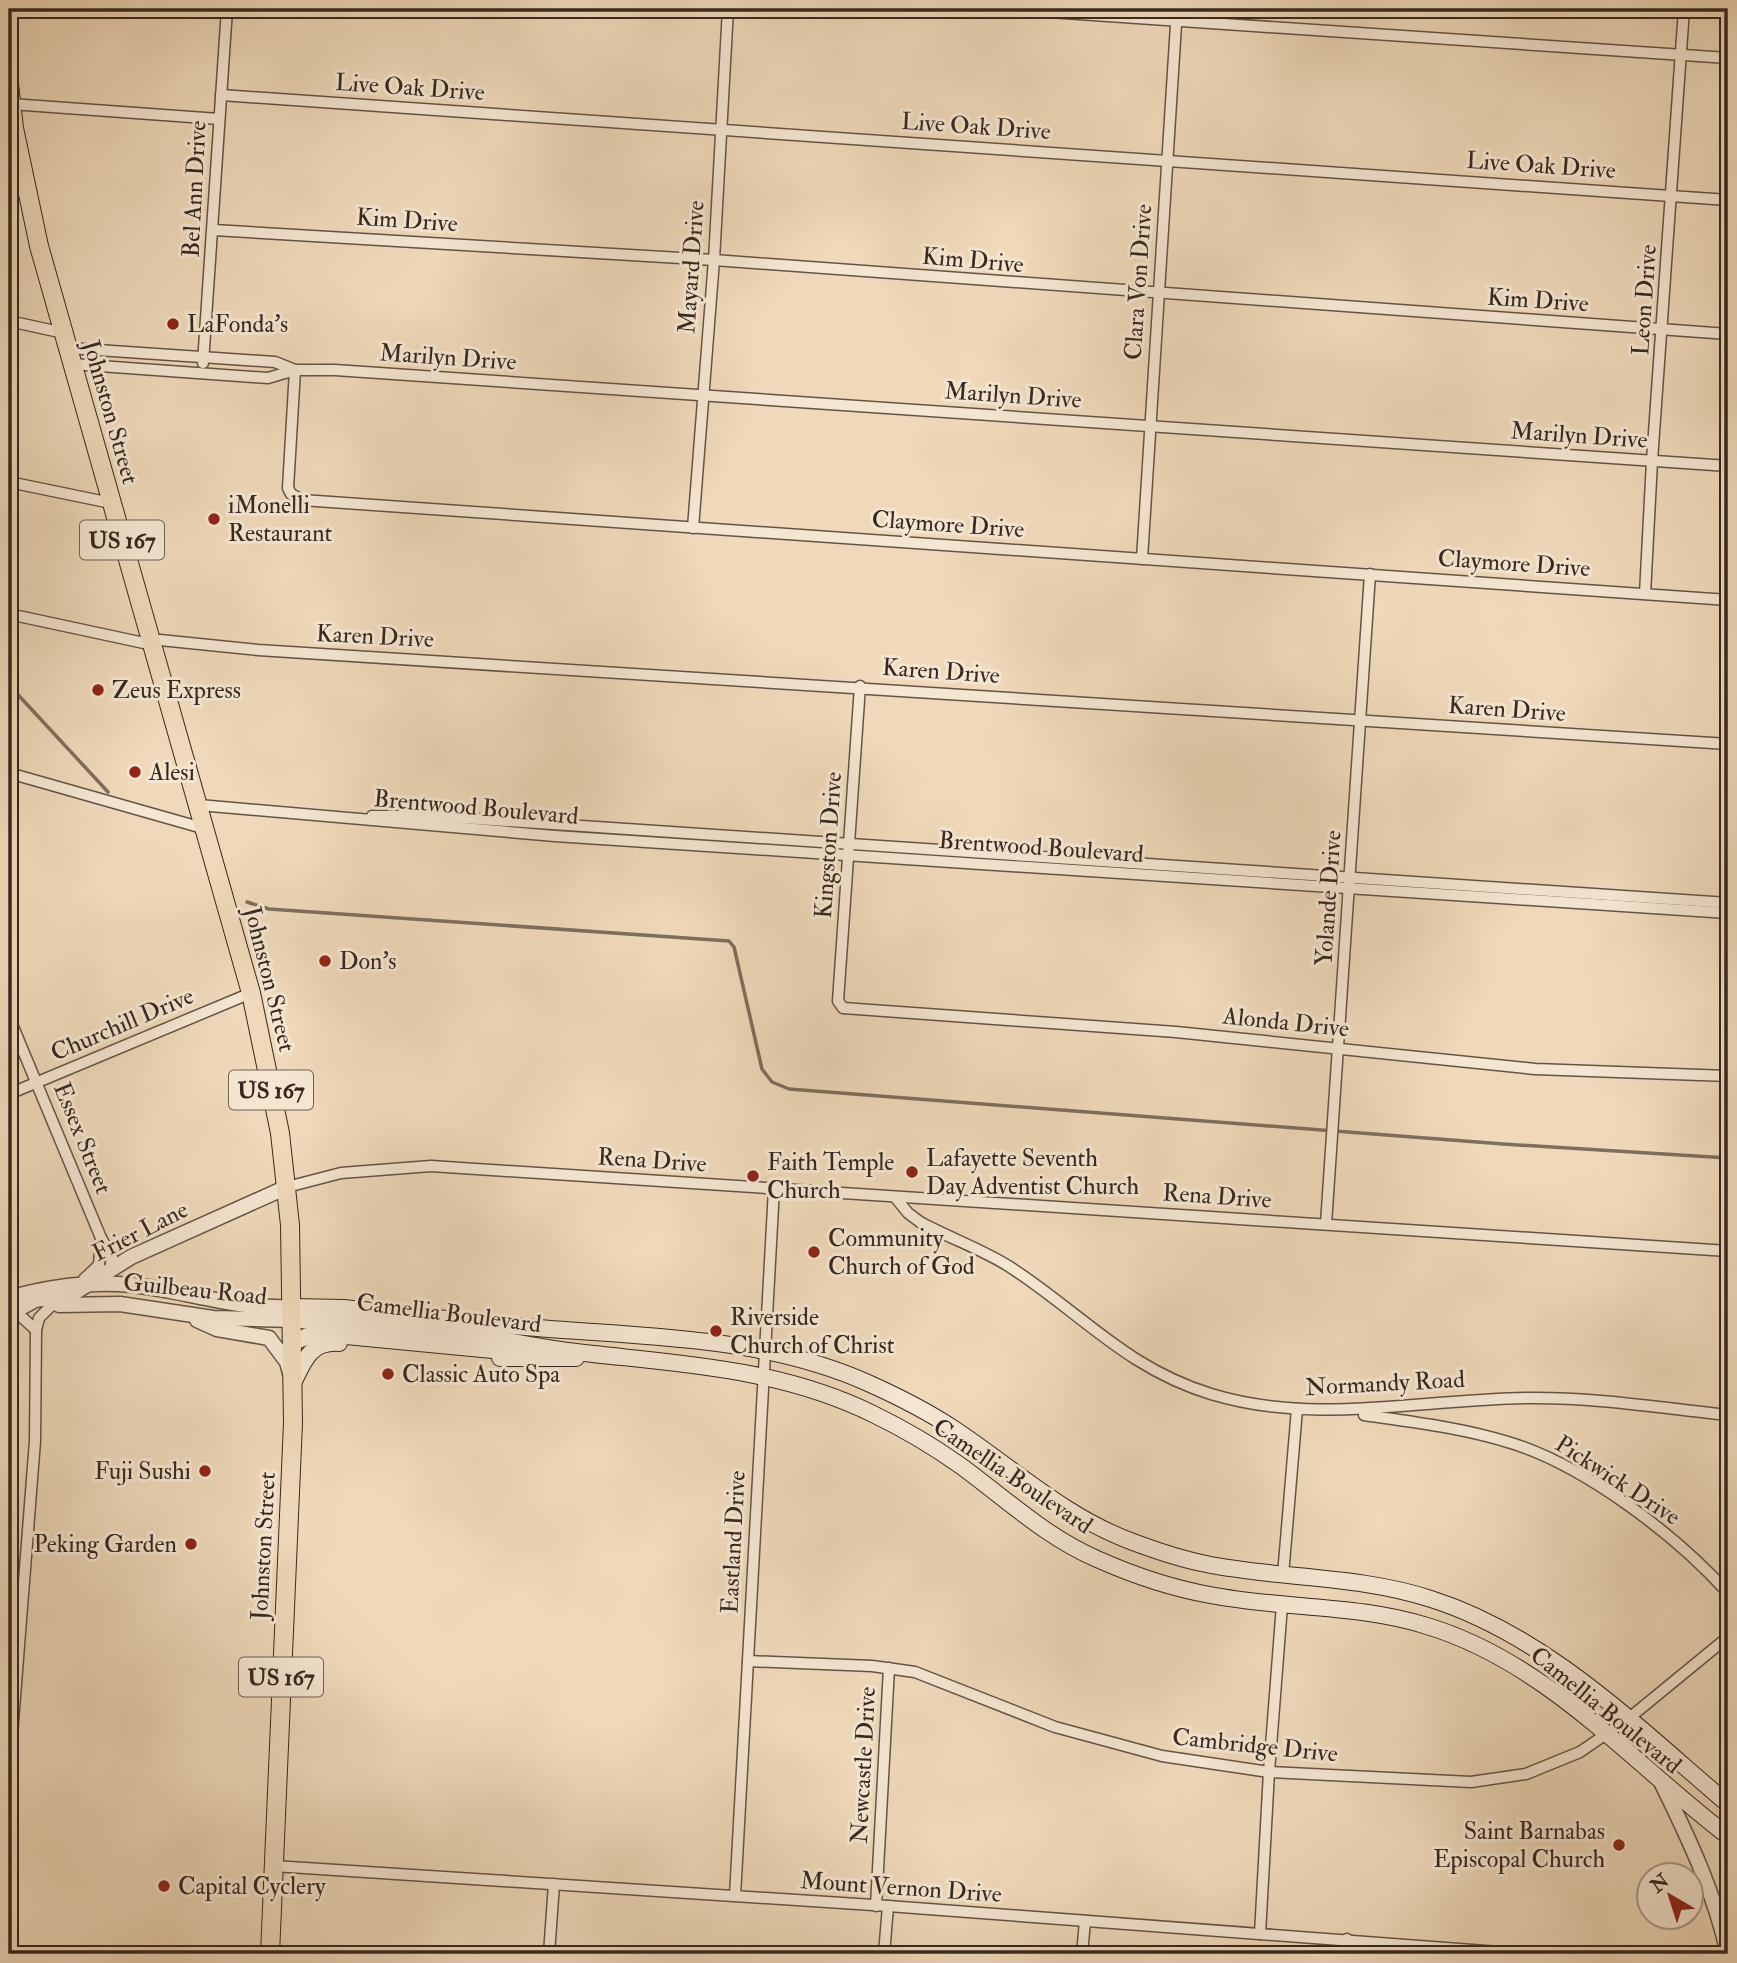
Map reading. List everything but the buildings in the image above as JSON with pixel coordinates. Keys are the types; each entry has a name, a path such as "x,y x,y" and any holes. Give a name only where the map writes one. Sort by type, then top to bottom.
{"main road":[{"name":"Johnston Street","path":"9,84 14,155 251,993 280,1133 287,1187 294,1314 270,1954"},
{"name":"Camellia Boulevard","path":"294,1314 344,1308 657,1337 764,1351 837,1371 929,1413 1054,1502 1129,1540 1203,1564 1366,1585 1446,1604 1533,1646 1628,1719 1728,1804"},
{"name":"Camellia Boulevard","path":"294,1314 441,1330 543,1348 762,1374 839,1399 901,1428 962,1467 1040,1527 1096,1559 1175,1587 1211,1596 1363,1612 1441,1630 1526,1672 1608,1734 1662,1784 1728,1836"},
{"path":"293,1342 318,1334 524,1352 569,1339 631,1344 657,1337"},
{"path":"293,1383 307,1354 316,1346 327,1342 487,1358 562,1360 603,1355"}],"street":[{"name":"Bel Ann Drive","path":"202,372 214,230 227,9"},
{"name":"Mayard Drive","path":"693,528 728,9"},
{"path":"1004,9 1177,15 1728,58"},
{"name":"Leon Drive","path":"1645,594 1684,9"},
{"name":"Clara Von Drive","path":"1142,559 1177,15"},
{"name":"Live Oak Drive","path":"220,95 1728,200"},
{"path":"11,104 219,119"},
{"name":"Kim Drive","path":"214,230 713,260 1728,334"},
{"path":"9,321 68,348"},
{"name":"Marilyn Drive","path":"68,348 275,362 295,370 1149,425 1728,466"},
{"name":"Marilyn Drive","path":"68,348 202,372 268,378 295,370"},
{"name":"Claymore Drive","path":"295,370 288,488 299,499 1728,600"},
{"path":"9,482 111,503"},
{"name":"Yolande Drive","path":"1326,1224 1370,574"},
{"name":"Karen Drive","path":"9,614 136,642 860,686 1728,744"},
{"name":"Kingston Drive","path":"841,1007 838,1001 860,686"},
{"path":"9,773 206,829"},
{"name":"Brentwood Boulevard","path":"199,805 352,817 403,825 849,850 1349,883 1728,903"},
{"name":"Brentwood Boulevard","path":"1349,883 1728,914"},
{"name":"Churchill Drive","path":"9,1094 251,993"},
{"name":"Alonda Drive","path":"841,1007 1176,1032 1535,1069 1728,1076"},
{"name":"Essex Street","path":"9,1017 101,1238 112,1257 110,1270"},
{"name":"Rena Drive","path":"287,1187 341,1173 406,1166 1728,1251"},
{"name":"Frier Lane","path":"11,1307 35,1300 71,1295 81,1284 287,1187"},
{"name":"Eastland Drive","path":"735,1896 774,1189"},
{"name":"Normandy Road","path":"895,1197 908,1213 920,1222 1011,1268 1114,1347 1159,1374 1237,1401 1297,1409 1344,1411 1476,1399 1556,1398 1728,1415"},
{"path":"81,1284 99,1265 101,1238"},
{"name":"Guilbeau Road","path":"81,1284 163,1290 294,1314"},
{"name":"Guilbeau Road","path":"11,1307 120,1304 183,1314 294,1314"},
{"path":"9,1773 35,1441 36,1330 39,1318 51,1306"},
{"path":"11,1307 36,1330"},
{"path":"183,1314 217,1329 269,1338 287,1362 293,1383"},
{"path":"1283,1575 1297,1409"},
{"name":"Pickwick Drive","path":"1344,1411 1468,1432 1509,1442 1545,1456 1606,1491 1664,1533 1704,1566 1728,1592"},
{"path":"1260,1934 1282,1605"},
{"name":"Cambridge Drive","path":"748,1661 889,1668 915,1672 1055,1727 1120,1747 1269,1772 1441,1782 1494,1780 1526,1774 1580,1752 1628,1719 1728,1637"},
{"name":"Newcastle Drive","path":"884,1954 882,1906 889,1668"},
{"path":"1662,1784 1694,1849 1720,1917 1728,1954"},
{"name":"Mount Vernon Drive","path":"274,1866 882,1906 1526,1954"},
{"path":"549,1954 554,1884"},
{"path":"1082,1954 1085,1921"},
{"path":"1346,1954 1348,1939"}],"waterway":[{"path":"9,685 108,792"},
{"path":"247,902 269,909 729,941 734,947 762,1069 772,1082 789,1089 1503,1144 1728,1158"}],"place":[{"name":"LaFonda's","path":"173,324"},
{"name":"iMonelli Restaurant","path":"214,519"},
{"name":"Zeus Express","path":"98,690"},
{"name":"Alesi","path":"135,772"},
{"name":"Don's","path":"325,961"},
{"name":"Lafayette Seventh Day Adventist Church","path":"912,1172"},
{"name":"Faith Temple Church","path":"753,1176"},
{"name":"Community Church of God","path":"814,1252"},
{"name":"Riverside Church of Christ","path":"716,1331"},
{"name":"Classic Auto Spa","path":"388,1374"},
{"name":"Fuji Sushi","path":"205,1471"},
{"name":"Peking Garden","path":"191,1544"},
{"name":"Saint Barnabas Episcopal Church","path":"1619,1845"},
{"name":"Capital Cyclery","path":"164,1886"}]}
